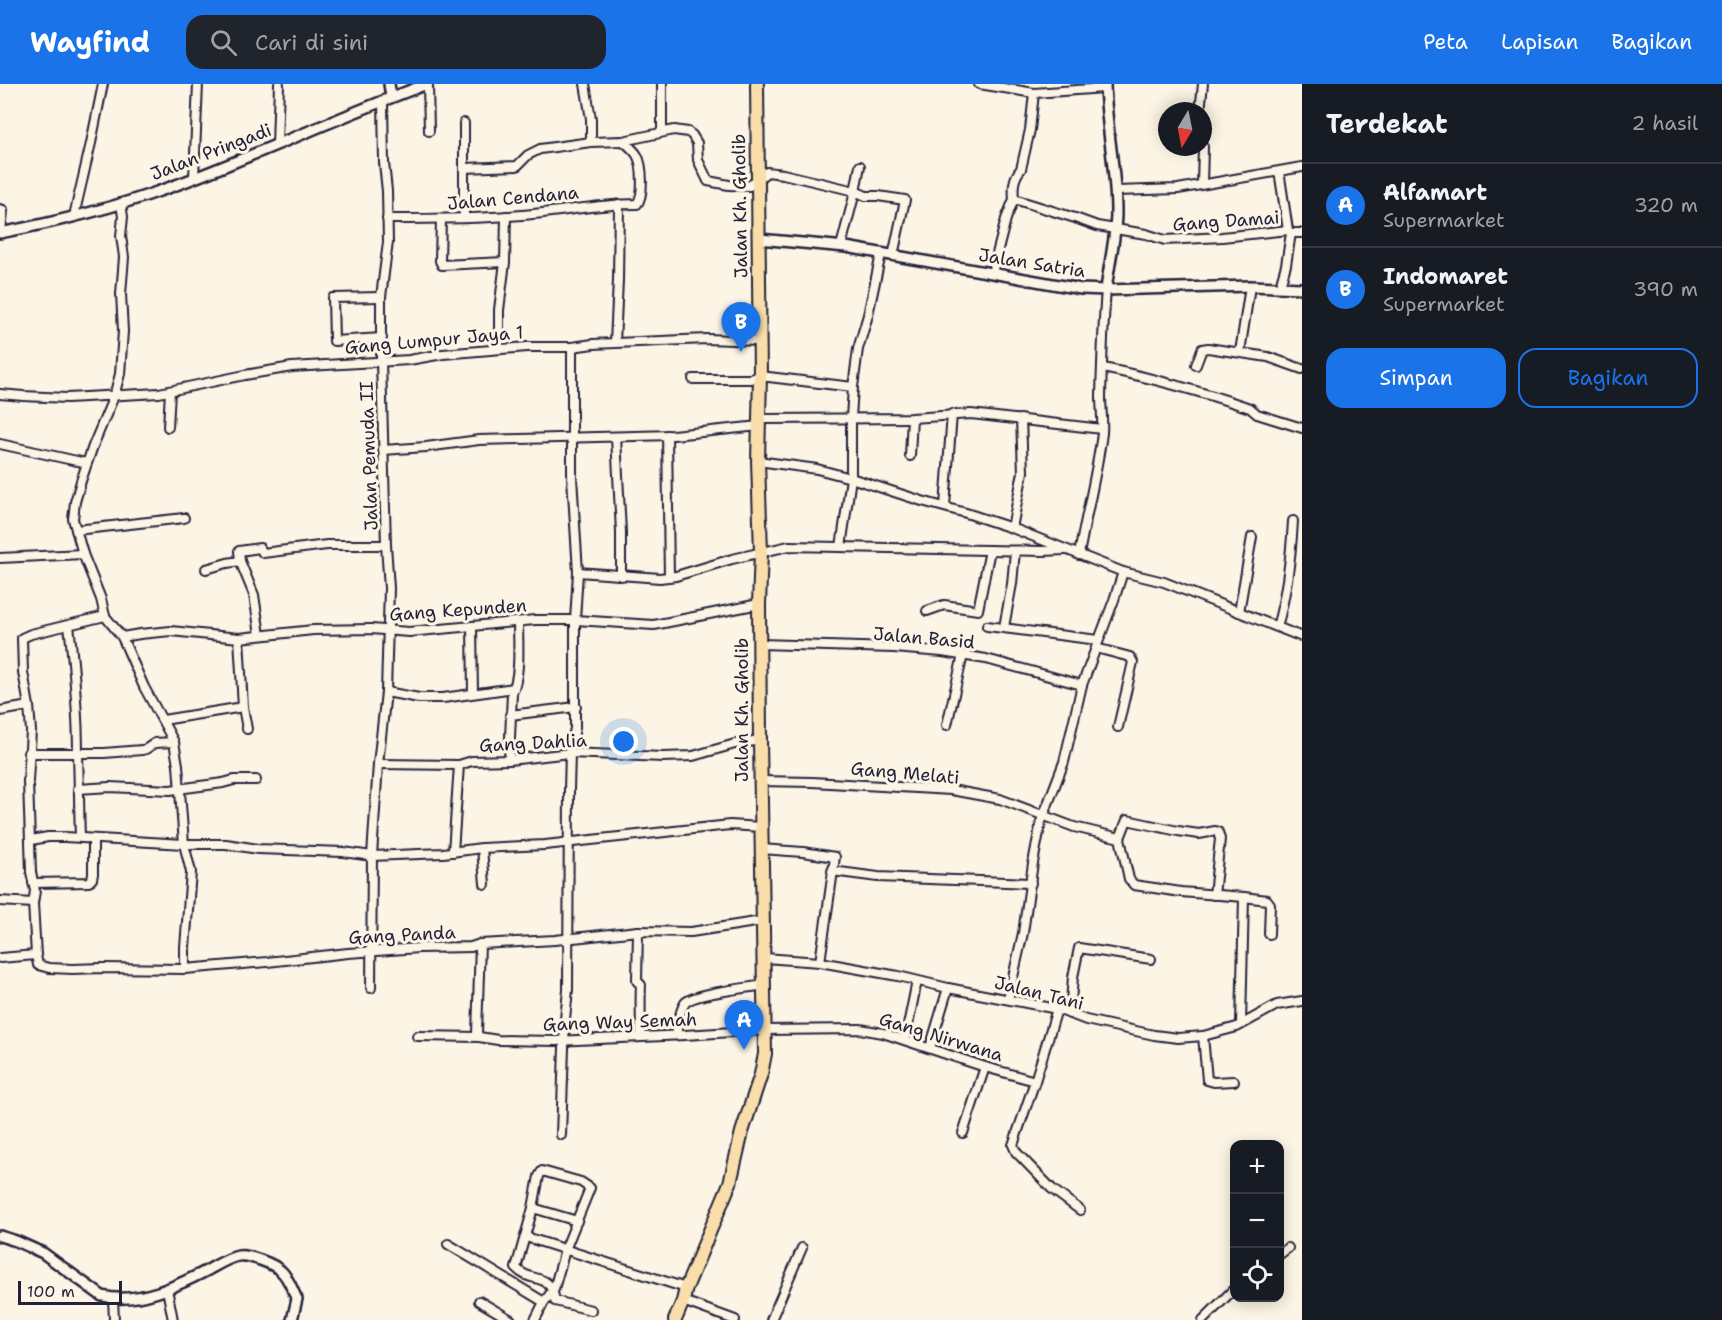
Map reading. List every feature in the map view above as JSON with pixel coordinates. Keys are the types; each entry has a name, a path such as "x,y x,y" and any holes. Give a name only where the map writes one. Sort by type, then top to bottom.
{"main road":[{"name":"Jalan Kh. Gholib","path":"675,1320 730,1183 742,1132 762,1074 765,1054 760,781 761,552 758,461 762,423 757,84"}],"street":[{"path":"74,216 103,84"},
{"path":"194,177 198,84"},
{"path":"277,144 279,84"},
{"path":"387,99 389,84"},
{"path":"427,84 429,131"},
{"name":"Jalan Pringadi","path":"1,233 74,216 168,188 427,84"},
{"path":"585,84 591,119 591,142"},
{"path":"662,84 662,132"},
{"path":"979,84 1003,86 1034,93 1105,86 1116,191 1116,229 1103,323 1102,429 1078,555"},
{"path":"1201,102 1203,84"},
{"path":"992,273 1006,219 1014,199 1013,185 1021,169 1030,130 1034,93"},
{"name":"Jalan Pemuda II","path":"371,988 372,855 378,764 387,692 389,588 381,361 381,297 388,242 384,163 387,99"},
{"path":"464,123 464,218"},
{"path":"464,168 517,166 528,155 540,149 591,142 623,141 674,130 688,132 697,143 698,160 708,181 749,186 767,172 783,174 854,194 905,200 893,256"},
{"name":"Jalan Cendana","path":"387,219 506,216 637,204 640,202 641,178 638,156 623,141"},
{"path":"1202,184 1203,156"},
{"path":"841,246 860,166"},
{"path":"1116,191 1178,189 1302,167"},
{"path":"1280,177 1289,232 1286,265 1280,286"},
{"name":"Gang Damai","path":"1014,199 1096,226 1146,234 1165,240 1302,233"},
{"path":"121,203 123,217 121,236 124,257 120,374 114,396 86,463 75,502 73,519 105,616 122,637 144,687 174,742 178,759 184,844 190,872 185,969"},
{"path":"615,344 619,204"},
{"path":"0,209 3,210 1,233"},
{"path":"499,349 499,310 505,262 506,216"},
{"path":"441,219 440,261 442,265 505,262"},
{"name":"Jalan Satria","path":"759,239 841,246 1081,289 1250,286 1302,288"},
{"path":"841,547 851,478 851,418 858,349 881,254"},
{"path":"1240,352 1250,286"},
{"path":"381,297 333,298 334,341 382,338"},
{"name":"Gang Lumpur Jaya 1","path":"0,394 54,398 170,391 292,367 409,360 443,354 499,349 707,339 759,341"},
{"path":"561,1135 568,990 570,753 576,707 574,678 578,572 578,543 573,495 572,347"},
{"path":"1196,365 1204,348 1268,357 1302,369"},
{"path":"1103,369 1139,375 1188,388 1302,428"},
{"path":"693,379 752,379 760,376 853,387"},
{"path":"168,427 170,391"},
{"path":"383,450 479,440 667,435 762,423 851,418 912,418 952,414 1021,419 1102,429"},
{"path":"945,506 952,414"},
{"path":"910,456 912,418"},
{"path":"1012,528 1023,472 1021,419"},
{"path":"667,435 669,577"},
{"path":"616,437 621,576"},
{"path":"0,444 86,463"},
{"path":"758,461 817,469 945,506 1069,549 1078,555 1123,572 1164,582 1302,637"},
{"path":"76,530 184,518"},
{"path":"1277,627 1283,608 1290,564 1293,521"},
{"path":"1239,612 1252,537"},
{"path":"260,635 254,595 240,561 239,551 260,548 263,553 327,545 386,545"},
{"path":"578,572 669,577 789,546 1042,552 1069,549"},
{"path":"927,611 944,605 978,610 990,550"},
{"path":"1004,627 1015,550"},
{"path":"0,558 83,554"},
{"path":"206,570 240,561"},
{"path":"1008,999 1023,933 1041,822 1064,762 1082,686 1123,572"},
{"name":"Gang Kepunden","path":"122,637 171,631 239,638 313,630 371,629 409,632 534,620 654,625 759,604"},
{"path":"0,958 36,955 28,753 31,731 23,672 22,638 105,616"},
{"path":"509,760 512,693 518,663 518,622"},
{"path":"69,625 75,675 80,837"},
{"path":"472,626 473,693"},
{"path":"987,626 1097,644 1130,657 1133,662 1119,727"},
{"path":"239,638 243,707 247,729"},
{"name":"Jalan Basid","path":"760,644 894,648 963,655 1082,686"},
{"path":"947,725 963,655"},
{"path":"387,692 419,698 443,698 514,688"},
{"path":"0,711 29,706"},
{"path":"163,720 243,707"},
{"path":"510,715 576,707"},
{"name":"Gang Dahlia","path":"378,764 459,765 472,761 509,760 570,753 693,756 735,744 760,740"},
{"path":"28,753 104,753 142,750 155,743 174,742"},
{"path":"453,852 459,765"},
{"path":"78,789 110,787 170,790 234,780 255,780"},
{"name":"Gang Melati","path":"760,781 951,790 1000,799 1074,827 1120,838"},
{"path":"1214,895 1220,838 1218,832 1199,834 1127,820 1120,838 1132,884 1181,892 1214,895 1266,899 1269,902 1269,934"},
{"path":"31,840 48,837 80,837 184,844 226,844 258,849 372,855 453,852 568,843 730,825 761,827"},
{"path":"33,883 89,882 93,874 93,839"},
{"path":"482,848 485,884"},
{"path":"761,849 836,857 832,871 828,918 820,962"},
{"path":"832,871 878,877 1031,883"},
{"path":"1241,1024 1244,897"},
{"path":"0,901 33,903"},
{"name":"Gang Panda","path":"36,955 38,965 43,968 185,969 310,956 471,947 480,944 567,939 638,931 691,932 762,921"},
{"path":"638,931 637,981 641,985 641,1036"},
{"path":"478,1037 480,944"},
{"path":"1070,1014 1073,976 1079,948 1151,959"},
{"name":"Jalan Tani","path":"764,958 820,962 1057,1009 1086,1020 1178,1038 1203,1036 1236,1027 1277,1005 1302,1001"},
{"path":"905,1040 917,981"},
{"path":"676,1035 685,1003 691,999 700,995 764,985"},
{"path":"930,1048 948,988"},
{"path":"1057,1009 1025,1112 1014,1139 1014,1149 1052,1189 1080,1210"},
{"name":"Gang Nirwana","path":"764,1030 860,1029 883,1033 1035,1081"},
{"name":"Gang Way Semah","path":"417,1036 478,1037 525,1041 764,1030"},
{"path":"1203,1036 1207,1080 1234,1081"},
{"path":"963,1133 985,1067"},
{"path":"554,1289 548,1282 520,1272 516,1268 526,1237 539,1176 542,1172 581,1182 590,1188 565,1250 554,1289 555,1300 591,1310"},
{"path":"533,1208 577,1221"},
{"path":"0,1236 43,1253 102,1296 113,1299 132,1298 167,1289 238,1256 255,1258 280,1269 286,1277 297,1299 292,1320"},
{"path":"526,1237 686,1288"},
{"path":"448,1244 544,1302"},
{"path":"771,1320 802,1248"},
{"path":"1284,1251 1288,1248"},
{"path":"167,1289 173,1320"},
{"path":"535,1320 554,1289"},
{"path":"1203,1320 1230,1293"},
{"path":"113,1299 114,1320"},
{"path":"479,1301 511,1320"},
{"path":"683,1301 735,1320"}],"place":[{"name":"Indomaret","path":"741,352"},
{"name":"Alfamart","path":"744,1050"}]}
